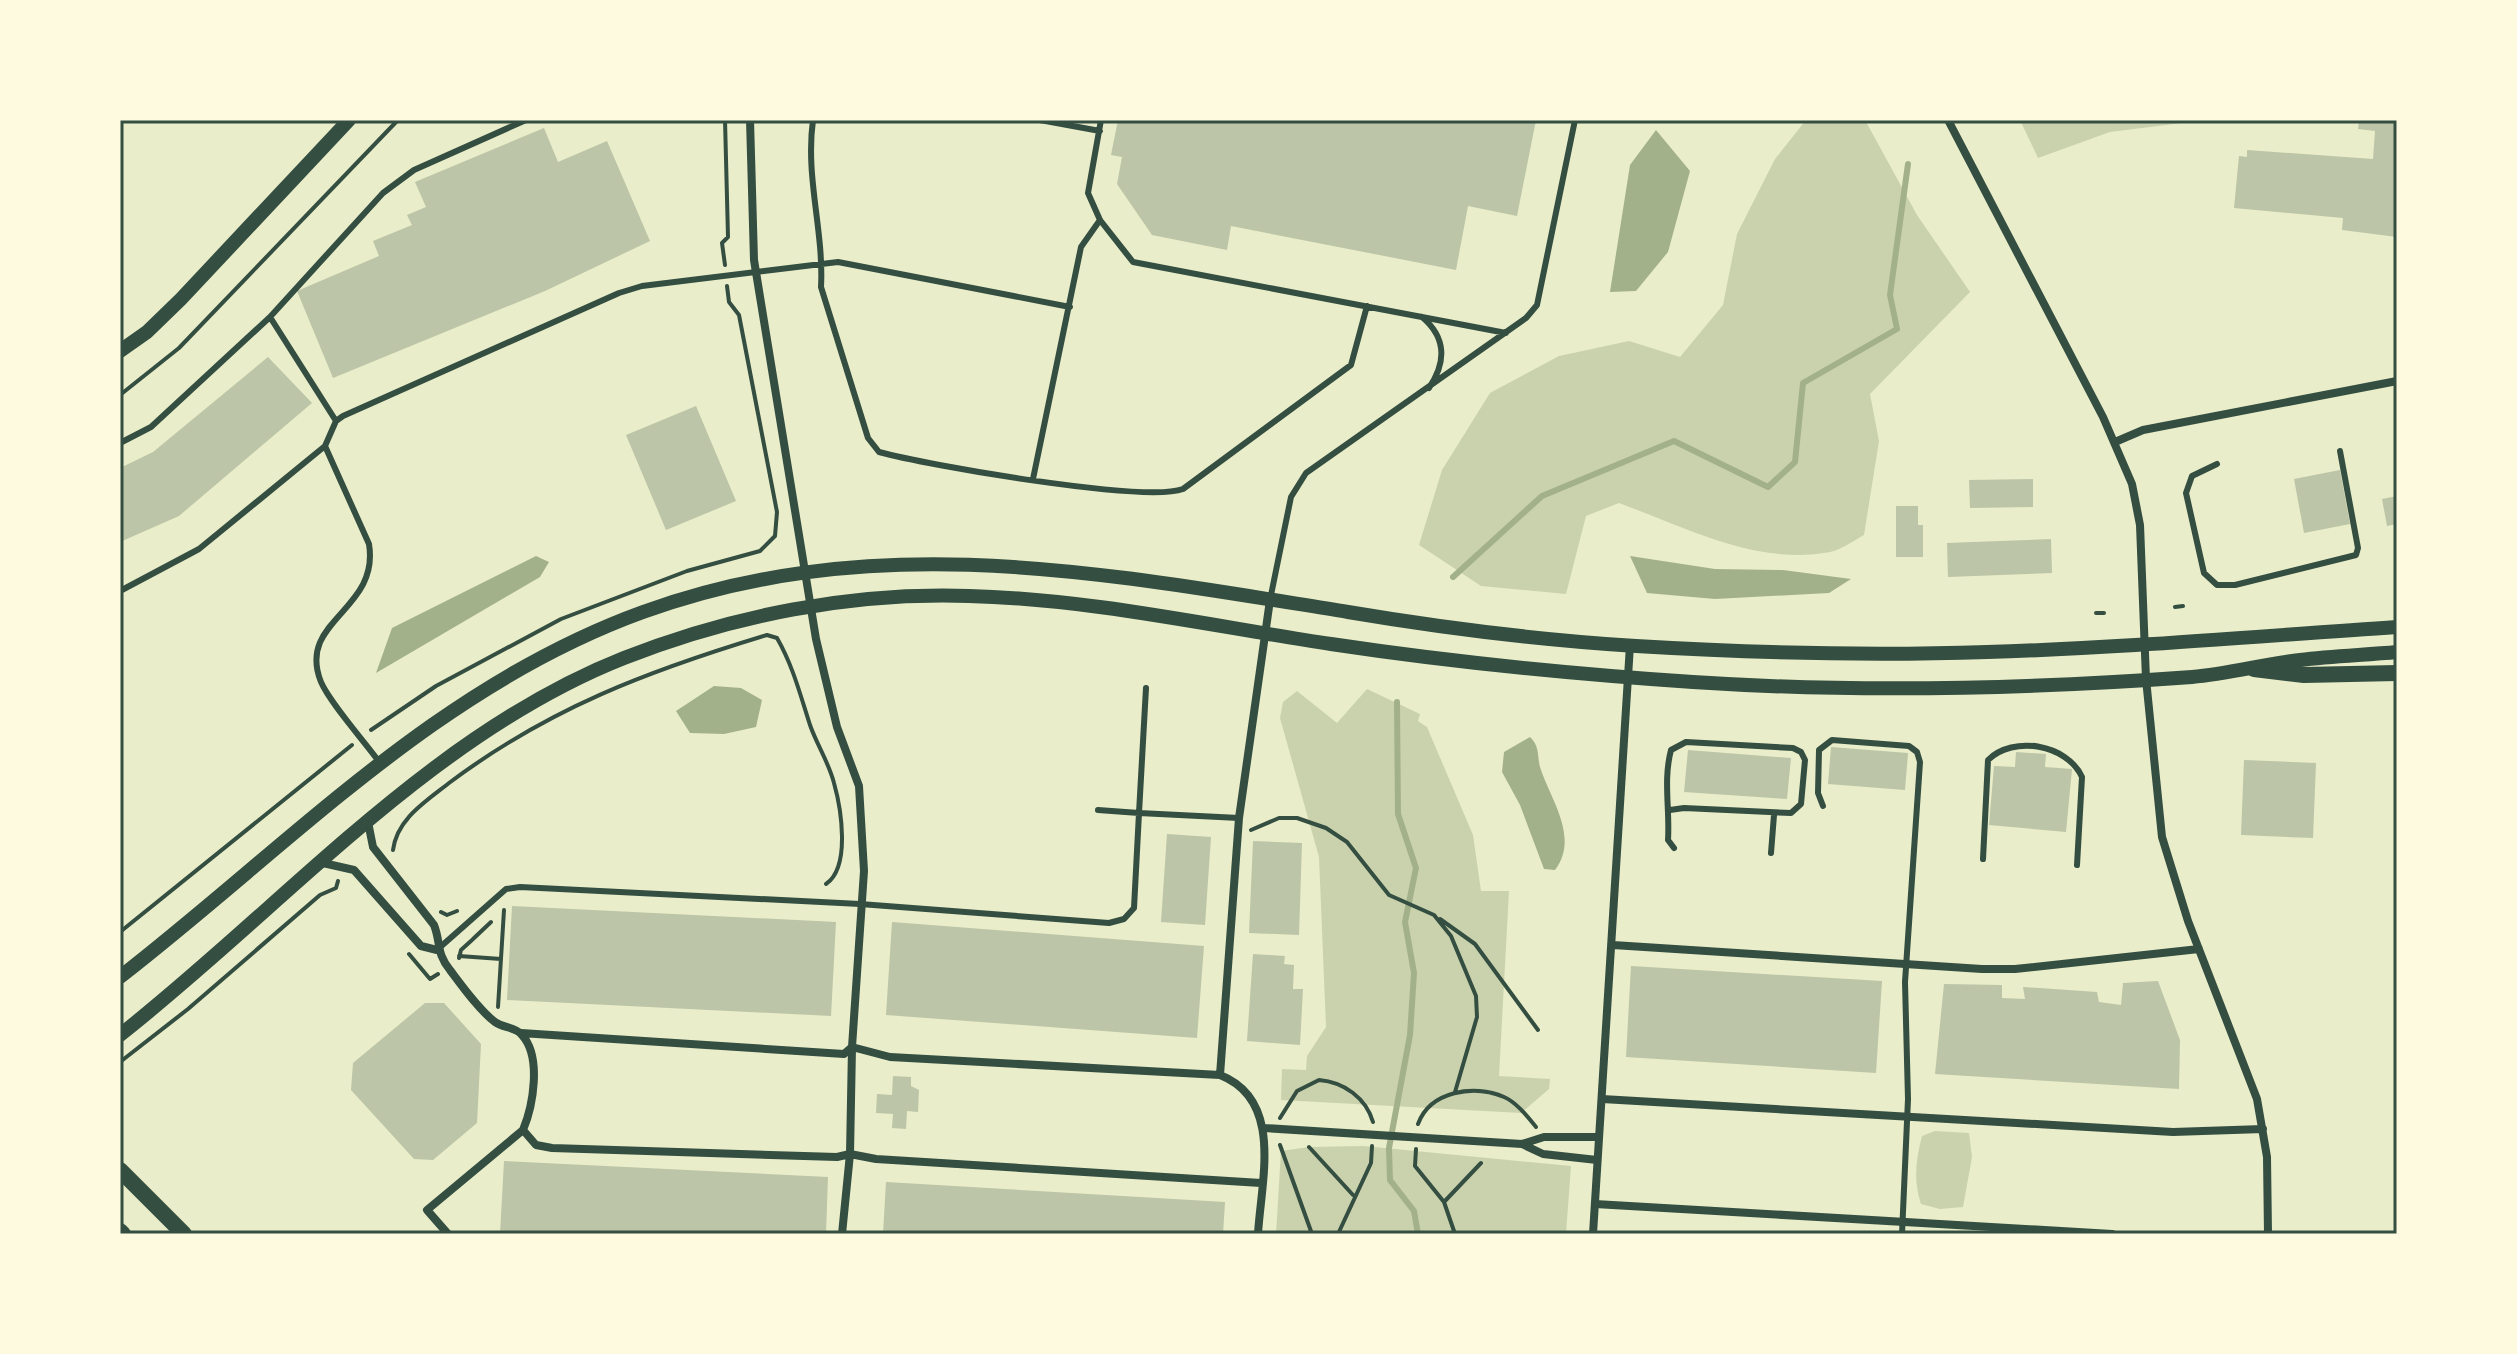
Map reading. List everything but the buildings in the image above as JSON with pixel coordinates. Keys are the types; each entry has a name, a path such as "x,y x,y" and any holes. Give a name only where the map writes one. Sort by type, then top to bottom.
{"main road":[{"path":"2254,669 2304,675 2397,673"},
{"path":"120,1170 184,1234"}],"street":[{"path":"120,351 147,332 181,299 349,120"},
{"path":"750,120 756,272 811,605 837,727 859,786 864,871 852,1047 850,1154 842,1234"},
{"path":"1948,120 2115,442 2132,484 2140,525 2146,679 2162,837 2199,949 2247,1070 2263,1129 2269,1185 2268,1234"},
{"path":"2115,442 2143,430 2397,381"},
{"path":"120,977 380,763 476,692 572,641 670,603 806,573 922,563 1032,566 1106,573 1426,624 1630,645 1867,654 2032,651 2397,627"},
{"path":"120,1035 368,822 479,735 591,672 693,635 811,605 902,596 998,597 1094,607 1460,661 1628,678 1853,688 2146,679 2254,669 2295,660 2397,652"},
{"path":"1220,1075 1239,818 1270,600"},
{"path":"1593,1234 1630,645"},
{"path":"368,822 373,847 434,925 437,950 448,968 495,1022 521,1033 844,1054 852,1047"},
{"path":"323,863 350,869 421,946 437,950"},
{"path":"1613,945 2015,969 2199,949"},
{"path":"448,1234 427,1210 523,1130 529,1116 533,1060 532,1051 521,1033"},
{"path":"852,1047 890,1057 1220,1075 1239,1085 1252,1100 1264,1128 1258,1234"},
{"path":"1602,1099 2173,1132 2263,1129"},
{"path":"1264,1128 1522,1144 1544,1137 1599,1137"},
{"path":"523,1130 536,1145 552,1148 837,1157 850,1154 876,1159 1261,1183"},
{"path":"1522,1144 1543,1154 1597,1160"},
{"path":"1595,1204 2112,1234"}],"lane":[{"path":"120,443 151,427 270,317 383,193 414,170 526,120"},
{"path":"813,120 812,199 822,263 821,287 830,325 868,438 879,452 1033,479 1170,494 1183,489 1351,365 1367,306"},
{"path":"1040,120 1100,131"},
{"path":"1101,120 1088,193 1100,220 1133,262 1506,333"},
{"path":"1270,600 1291,497 1306,473 1427,391 1506,333 1537,305 1575,120"},
{"path":"1033,479 1081,247 1100,220"},
{"path":"120,591 199,549 325,446 336,421 364,404 619,293 642,286 838,262 1070,307"},
{"path":"1419,315 1430,323 1443,346 1441,370 1427,391"},
{"path":"270,317 336,421"},
{"path":"325,446 369,544 371,557 364,588 328,626 317,658 321,682 380,763"},
{"path":"2217,464 2192,476 2186,493 2204,573 2217,585 2235,585 2356,555 2358,548 2340,451"},
{"path":"437,950 506,889 860,904 1083,923 1124,919 1134,908 1146,688"},
{"path":"1823,806 1818,793 1819,750 1832,740 1909,746 1917,752 1920,762 1906,963 1908,1115 1902,1234"},
{"path":"1670,810 1684,808 1774,815 1791,813 1801,804 1805,760 1801,752 1793,748 1686,742 1671,750 1667,765 1668,840 1674,848"},
{"path":"1983,859 1988,760 1997,751 2011,746 2058,751 2078,769 2082,777 2077,865"},
{"path":"1098,810 1239,818"},
{"path":"1771,853 1774,815"}],"path":[{"path":"120,395 179,348 398,120"},
{"path":"120,932 362,738 436,686 561,619 687,571 748,557 760,551 775,536 777,512 739,315 729,302 722,243 728,237 725,120"},
{"path":"2175,607 2183,606"},
{"path":"2096,613 2104,613"},
{"path":"393,852 395,835 402,823 428,800 497,749 546,719 641,675 767,635 777,638 792,665 811,726 834,781 839,807 840,853 837,872 826,884"},
{"path":"1249,831 1279,818 1297,818 1326,828 1347,842 1389,895 1419,906 1475,944 1538,1030"},
{"path":"373,847 384,837 395,835"},
{"path":"120,1062 188,1009 320,895 336,888 339,879 350,869"},
{"path":"473,939 504,909 498,1008 489,996"},
{"path":"438,911 447,915 457,911"},
{"path":"1434,915 1451,936 1476,996 1477,1017 1470,1052 1455,1092"},
{"path":"459,956 501,959"},
{"path":"1280,1145 1312,1234"},
{"path":"1309,1147 1353,1195"},
{"path":"1444,1202 1481,1163"}],"shaded area":[{"path":"1806,120 1865,120 1917,215 1970,292 1870,394 1879,441 1864,535 1830,552 1776,554 1722,542 1619,503 1586,516 1566,594 1481,586 1419,545 1442,470 1490,393 1559,356 1629,341 1680,357 1723,305 1737,234 1775,159"},
{"path":"2020,120 2206,120 2110,132 2038,158"},
{"path":"1656,130 1690,171 1668,252 1636,291 1610,292 1630,165"},
{"path":"536,556 549,562 540,577 376,673 392,628"},
{"path":"1630,556 1715,569 1783,570 1851,579 1829,593 1715,599 1647,593"},
{"path":"714,686 741,688 762,700 756,727 724,734 690,733 676,711"},
{"path":"1367,689 1420,714 1418,721 1427,727 1473,835 1481,891 1509,891 1499,1076 1550,1079 1549,1089 1521,1113 1281,1100 1282,1069 1306,1070 1307,1056 1326,1027 1319,857 1280,718 1283,702 1297,691 1337,723"},
{"path":"1530,737 1537,748 1540,767 1564,831 1562,857 1555,870 1544,869 1520,805 1502,772 1504,752"},
{"path":"1935,1131 1969,1133 1972,1157 1963,1207 1940,1209 1921,1204 1916,1178 1918,1153 1922,1136"},
{"path":"1364,1146 1571,1166 1566,1234 1276,1234 1281,1151"}],"waterway":[{"path":"1453,577 1542,496 1674,441 1768,487 1795,462 1803,383 1897,329 1890,295 1908,164"},
{"path":"1397,702 1398,814 1416,868 1405,922 1414,973 1410,1035 1389,1148 1390,1180 1414,1211 1418,1234"}]}
